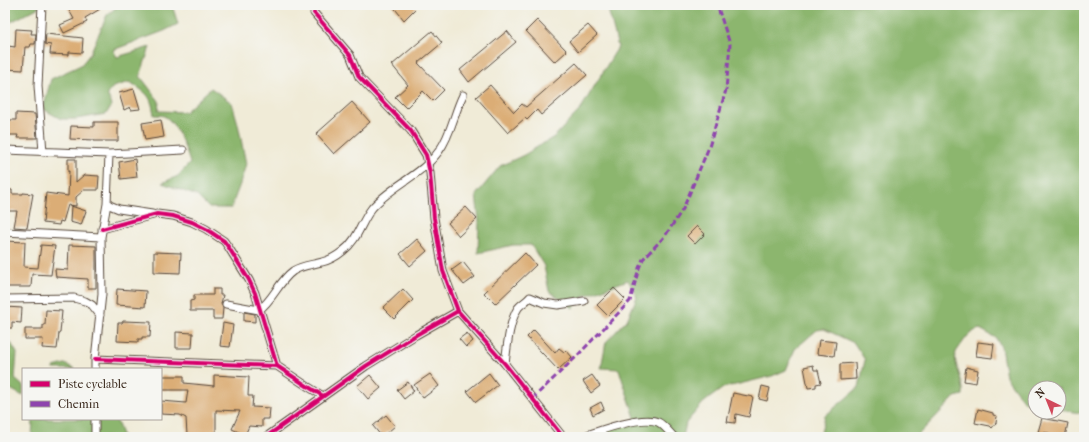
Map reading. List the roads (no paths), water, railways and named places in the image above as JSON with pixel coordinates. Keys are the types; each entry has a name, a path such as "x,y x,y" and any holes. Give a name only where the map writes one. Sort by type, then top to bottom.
{"street":[{"path":"42,5 38,86 43,152"},
{"path":"314,12 350,55 359,77 411,131 426,155 433,212 443,271 458,311 505,364 563,437"},
{"path":"259,310 293,271 304,266 329,260 345,250 353,242 362,223 373,207 396,187 428,164 445,141 463,95"},
{"path":"5,150 109,154 183,150"},
{"path":"95,368 100,316 102,267 101,237 107,204 109,154"},
{"path":"107,204 119,209 173,216 192,222 224,241 230,248 255,293 259,310 278,366"},
{"path":"102,229 156,214"},
{"path":"5,232 101,237"},
{"path":"505,364 509,335 514,317 519,308 530,297 558,305 584,301"},
{"path":"5,299 74,298 85,301 92,306 100,316"},
{"path":"226,304 259,310"},
{"path":"266,437 366,366 458,311"},
{"path":"95,359 278,366 323,396"},
{"path":"95,420 95,437"},
{"path":"582,437 601,430 636,421 648,420 657,422 674,437"}]}
